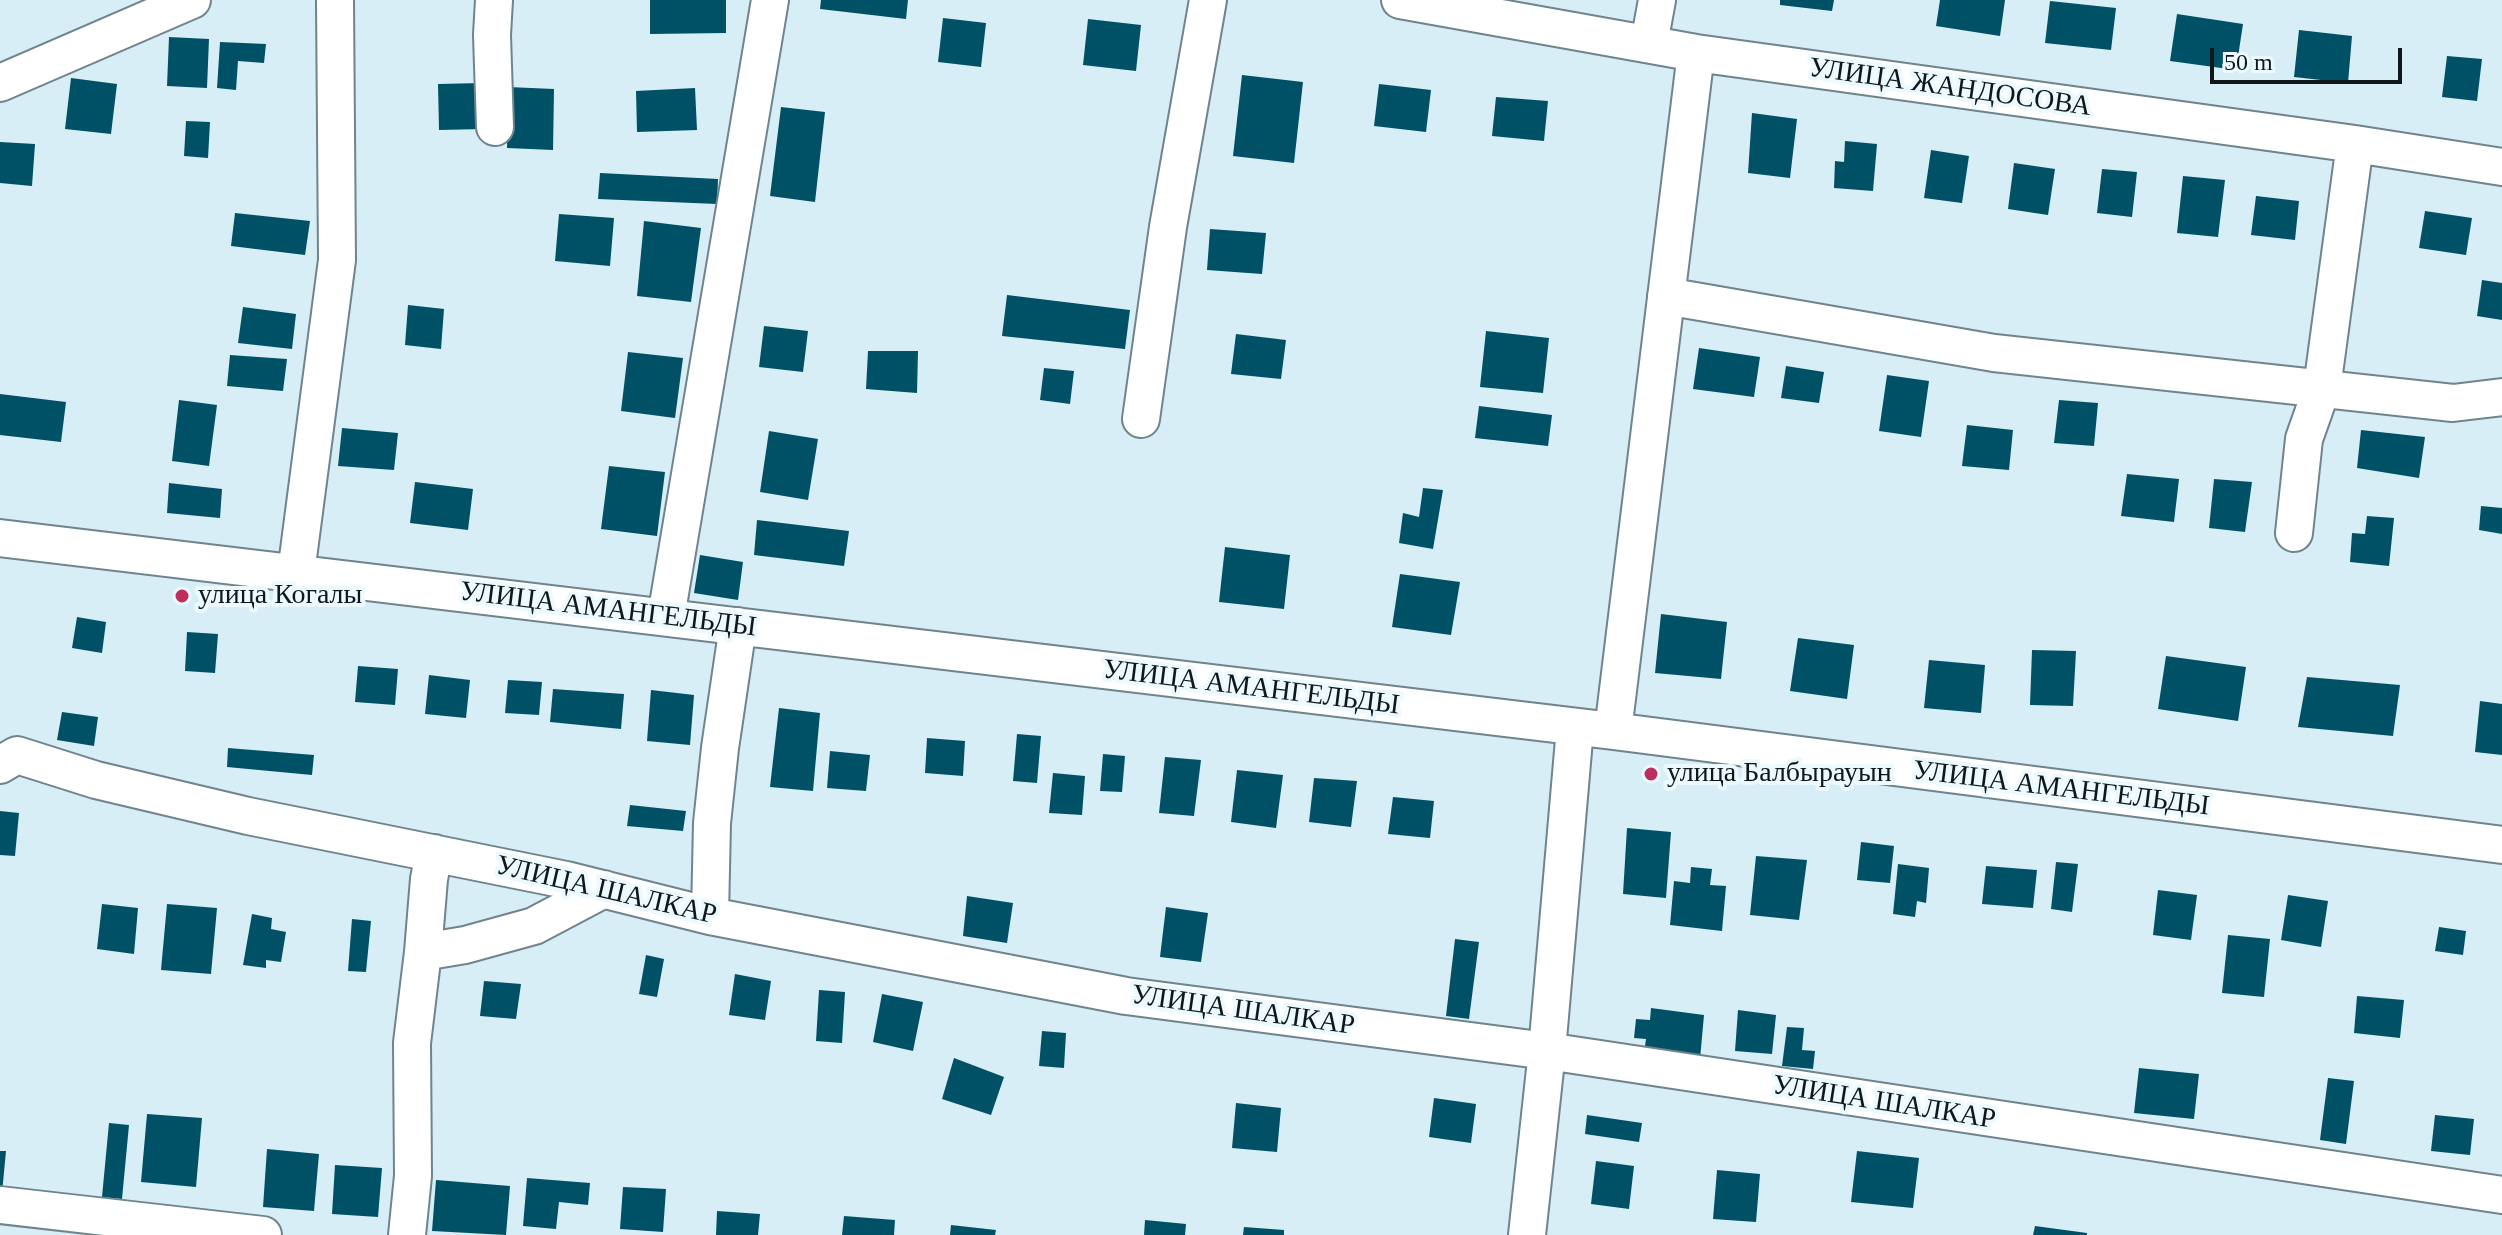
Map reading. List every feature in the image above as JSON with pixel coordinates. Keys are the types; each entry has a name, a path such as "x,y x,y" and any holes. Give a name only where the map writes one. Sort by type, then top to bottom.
{"street":[{"path":"0,83 192,0"},
{"path":"296,573 337,260 335,0"},
{"path":"494,0 495,127"},
{"path":"666,617 770,0"},
{"path":"1141,419 1168,227 1208,0"},
{"name":"УЛИЦА ЖАНДОСОВА","path":"1400,0 1696,53 2502,167"},
{"path":"1649,44 1657,0"},
{"path":"1613,731 1696,53"},
{"path":"2294,533 2304,439 2322,388 2355,144"},
{"path":"1666,296 1994,353 2453,403 2502,397"},
{"name":"УЛИЦА АМАНГЕЛЬДЫ","path":"0,538 1613,731 2502,845"},
{"path":"710,916 712,823 738,626"},
{"path":"1527,1235 1547,1051 1575,728"},
{"name":"УЛИЦА ШАЛКАР","path":"0,765 17,755 96,780 248,816 604,889 710,916 1126,996 1547,1051 2502,1195"},
{"path":"407,1235 413,1176 412,1043 434,853"},
{"path":"423,952 465,945 534,926 604,889"},
{"path":"0,1205 263,1235"}],"building":[{"path":"650,0 726,0 726,33 650,34"},
{"path":"821,0 908,0 906,19 820,9"},
{"path":"1780,0 1834,0 1832,11 1780,5"},
{"path":"1940,0 2005,0 2000,36 1936,26"},
{"path":"2050,1 2116,8 2111,50 2045,43"},
{"path":"2177,14 2243,24 2236,70 2170,61"},
{"path":"943,18 986,23 981,67 938,62"},
{"path":"1088,19 1141,25 1136,71 1083,65"},
{"path":"2299,30 2352,36 2348,83 2294,77"},
{"path":"169,37 209,39 207,88 167,86"},
{"path":"220,42 266,44 264,63 238,61 236,90 217,88"},
{"path":"2447,56 2482,59 2477,101 2442,97"},
{"path":"1242,75 1303,82 1294,163 1233,156"},
{"path":"71,78 117,84 111,134 65,129"},
{"path":"482,83 484,129 439,130 438,84"},
{"path":"1379,84 1431,90 1426,132 1374,126"},
{"path":"508,87 554,89 553,150 507,148"},
{"path":"695,88 697,130 637,132 636,91"},
{"path":"1496,97 1548,101 1544,141 1492,136"},
{"path":"781,107 825,112 815,202 770,196"},
{"path":"1752,113 1797,119 1790,178 1748,173"},
{"path":"186,121 210,122 208,158 184,156"},
{"path":"1845,141 1877,144 1873,191 1834,188 1835,161 1844,162"},
{"path":"0,142 35,144 32,186 0,183"},
{"path":"1931,150 1969,156 1962,203 1924,198"},
{"path":"2014,163 2055,169 2048,215 2008,209"},
{"path":"2102,169 2137,172 2132,217 2097,213"},
{"path":"600,173 718,179 717,204 598,199"},
{"path":"2183,176 2225,180 2218,237 2177,233"},
{"path":"2256,196 2299,201 2295,240 2251,235"},
{"path":"2425,211 2472,218 2466,255 2419,248"},
{"path":"235,213 310,221 305,255 231,246"},
{"path":"559,214 614,218 610,266 555,261"},
{"path":"644,221 701,228 691,302 637,296"},
{"path":"1210,229 1266,233 1262,274 1207,270"},
{"path":"2482,280 2502,283 2502,320 2477,316"},
{"path":"1007,295 1130,310 1125,349 1002,336"},
{"path":"408,305 444,309 441,349 405,345"},
{"path":"243,307 296,314 292,349 238,343"},
{"path":"764,326 808,331 803,372 759,367"},
{"path":"1486,331 1549,338 1543,393 1480,387"},
{"path":"1236,334 1286,340 1281,379 1231,374"},
{"path":"1699,348 1760,357 1754,397 1693,389"},
{"path":"868,351 918,351 917,393 866,389"},
{"path":"628,352 683,358 675,418 621,411"},
{"path":"230,355 287,359 283,391 227,386"},
{"path":"1786,366 1824,372 1819,403 1781,398"},
{"path":"1044,368 1074,371 1070,404 1040,400"},
{"path":"1887,375 1929,381 1921,437 1879,431"},
{"path":"0,394 66,402 61,442 0,435"},
{"path":"179,400 217,405 209,466 172,461"},
{"path":"2059,400 2098,403 2094,446 2054,443"},
{"path":"1479,406 1552,415 1548,446 1475,438"},
{"path":"1967,425 2013,430 2009,470 1962,466"},
{"path":"342,428 398,433 394,470 338,466"},
{"path":"2361,430 2425,437 2419,478 2357,468"},
{"path":"769,431 818,439 808,500 760,492"},
{"path":"609,466 665,472 657,536 601,529"},
{"path":"2127,474 2179,479 2174,522 2121,516"},
{"path":"2214,479 2252,482 2245,532 2209,528"},
{"path":"415,482 473,489 468,530 410,523"},
{"path":"169,483 222,489 220,518 167,513"},
{"path":"1423,488 1443,490 1433,549 1399,543 1403,513 1419,517"},
{"path":"2481,506 2502,508 2502,534 2479,530"},
{"path":"2367,516 2394,518 2389,566 2350,562 2352,533 2365,534"},
{"path":"757,520 849,531 844,566 754,555"},
{"path":"1225,547 1290,555 1284,609 1219,602"},
{"path":"700,555 743,562 738,600 694,593"},
{"path":"1400,574 1460,582 1451,635 1392,627"},
{"path":"1661,614 1727,622 1721,679 1655,673"},
{"path":"77,617 106,622 102,653 72,648"},
{"path":"187,632 218,634 215,673 185,671"},
{"path":"1798,638 1854,645 1847,699 1790,691"},
{"path":"2032,650 2076,651 2073,706 2030,705"},
{"path":"2166,656 2246,667 2238,721 2158,709"},
{"path":"1929,660 1985,665 1981,713 1924,708"},
{"path":"358,666 398,669 395,705 355,702"},
{"path":"429,675 470,680 466,718 425,714"},
{"path":"2307,677 2400,685 2393,736 2298,727"},
{"path":"508,680 542,682 539,715 505,713"},
{"path":"553,689 624,694 621,729 550,722"},
{"path":"651,690 694,695 690,745 647,741"},
{"path":"2480,701 2502,704 2502,755 2475,752"},
{"path":"779,708 820,713 813,791 770,787"},
{"path":"62,712 98,717 94,746 57,740"},
{"path":"1017,734 1041,736 1037,783 1013,781"},
{"path":"927,738 965,741 963,776 925,773"},
{"path":"228,748 314,755 312,775 227,767"},
{"path":"830,751 870,755 866,791 827,788"},
{"path":"1103,754 1125,756 1122,792 1100,791"},
{"path":"1165,757 1201,760 1194,816 1159,813"},
{"path":"1237,770 1283,775 1276,828 1231,822"},
{"path":"1053,773 1085,776 1082,815 1049,813"},
{"path":"1314,778 1357,781 1351,827 1309,822"},
{"path":"1393,797 1434,801 1430,838 1388,834"},
{"path":"630,805 686,811 683,831 627,826"},
{"path":"0,811 19,813 15,856 0,855"},
{"path":"1627,828 1671,832 1666,898 1623,894"},
{"path":"1861,842 1894,846 1890,883 1857,880"},
{"path":"1756,856 1807,860 1799,920 1750,915"},
{"path":"2056,862 2078,864 2072,912 2051,909"},
{"path":"1898,864 1929,868 1926,903 1917,901 1915,917 1893,914"},
{"path":"1986,866 2037,870 2033,908 1982,904"},
{"path":"1691,867 1712,869 1710,885 1726,886 1722,931 1670,925 1674,881 1690,883"},
{"path":"2158,890 2197,895 2191,940 2153,935"},
{"path":"2288,895 2328,901 2321,947 2281,940"},
{"path":"967,896 1013,903 1007,943 963,936"},
{"path":"102,904 138,908 134,954 97,949"},
{"path":"167,904 217,908 211,974 161,970"},
{"path":"1166,907 1208,913 1201,962 1160,957"},
{"path":"252,914 272,918 271,929 286,932 281,962 266,960 266,968 243,965"},
{"path":"352,919 371,921 366,972 348,971"},
{"path":"2439,927 2466,931 2463,955 2435,951"},
{"path":"2228,935 2270,939 2264,997 2222,993"},
{"path":"1455,939 1479,942 1469,1019 1446,1016"},
{"path":"646,955 664,959 657,997 639,994"},
{"path":"735,974 771,981 765,1020 729,1015"},
{"path":"484,981 521,984 516,1019 480,1016"},
{"path":"819,990 845,992 842,1043 816,1041"},
{"path":"882,994 923,1002 913,1051 873,1042"},
{"path":"2357,996 2404,1000 2400,1038 2354,1033"},
{"path":"1651,1008 1704,1015 1700,1059 1644,1053 1646,1039 1634,1038 1636,1019 1650,1020"},
{"path":"1738,1010 1776,1015 1772,1054 1735,1051"},
{"path":"1787,1027 1804,1028 1802,1050 1815,1051 1813,1069 1782,1066"},
{"path":"1042,1031 1066,1033 1064,1068 1039,1066"},
{"path":"954,1058 1004,1077 991,1115 942,1099"},
{"path":"2139,1068 2199,1074 2194,1119 2134,1113"},
{"path":"2328,1078 2354,1081 2346,1144 2320,1140"},
{"path":"1434,1098 1476,1104 1471,1143 1429,1137"},
{"path":"1236,1103 1281,1108 1277,1152 1232,1148"},
{"path":"147,1114 202,1118 196,1187 141,1182"},
{"path":"1587,1115 1642,1123 1639,1142 1585,1134"},
{"path":"2435,1115 2474,1119 2470,1155 2431,1151"},
{"path":"109,1123 129,1125 122,1199 102,1197"},
{"path":"267,1149 319,1154 314,1211 263,1207"},
{"path":"0,1151 6,1151 2,1193 0,1193"},
{"path":"1857,1151 1919,1158 1913,1208 1851,1202"},
{"path":"1596,1161 1634,1166 1629,1209 1591,1204"},
{"path":"335,1165 382,1168 378,1217 332,1214"},
{"path":"1717,1170 1760,1174 1756,1222 1713,1219"},
{"path":"527,1178 590,1183 588,1205 559,1202 556,1229 523,1226"},
{"path":"436,1180 510,1186 506,1235 432,1231"},
{"path":"623,1187 666,1189 663,1232 620,1229"},
{"path":"717,1211 760,1214 758,1235 716,1235"},
{"path":"844,1216 895,1220 894,1235 842,1235"},
{"path":"1145,1220 1186,1224 1185,1235 1144,1235"},
{"path":"951,1225 996,1230 995,1235 950,1235"},
{"path":"2035,1226 2087,1233 2087,1235 2033,1235"},
{"path":"1244,1227 1284,1230 1284,1235 1243,1235"}],"place":[{"name":"улица Когалы","path":"182,596"},
{"name":"улица Балбырауын","path":"1651,774"}]}
